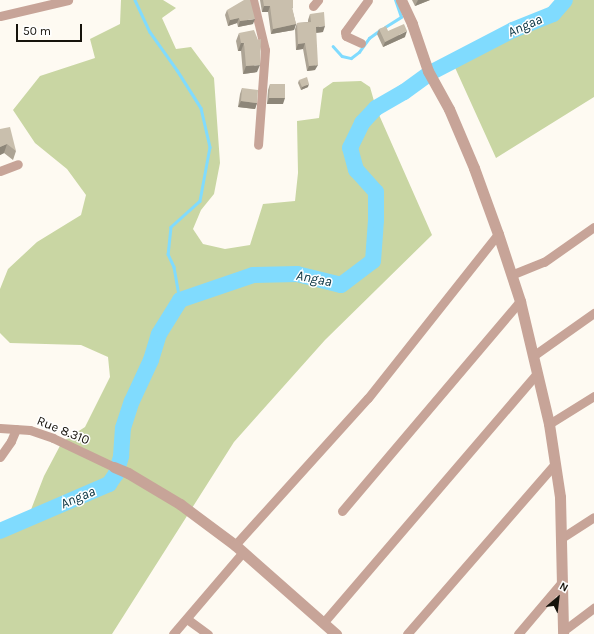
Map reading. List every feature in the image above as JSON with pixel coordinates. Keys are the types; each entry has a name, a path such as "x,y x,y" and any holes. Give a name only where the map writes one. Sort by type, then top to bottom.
{"street":[{"path":"0,16 68,0"},
{"path":"253,0 265,50 258,145"},
{"path":"361,43 346,36 344,32 368,0"},
{"path":"401,0 412,24 428,71 449,109 474,168 520,301 549,424 560,497 563,633"},
{"path":"0,170 18,164"},
{"path":"511,275 533,268 544,262 594,226"},
{"path":"173,634 187,619 239,549 368,398 498,234"},
{"path":"342,511 520,301"},
{"path":"533,356 594,313"},
{"path":"114,467 128,473 180,504 239,549 330,630 538,373"},
{"path":"549,424 594,396"},
{"name":"Rue 8.310","path":"0,428 30,430 53,438 114,467"},
{"path":"0,458 12,441 16,429"},
{"path":"407,634 554,465"},
{"path":"560,539 594,517"},
{"path":"518,634 562,582"},
{"path":"563,633 594,608"},
{"path":"187,619 208,634"}],"green space":[{"path":"121,0 163,0 176,8 162,18 176,49 191,47 214,78 220,163 214,194 201,210 193,229 203,244 225,249 250,245 263,204 295,201 298,173 297,121 319,118 323,89 333,82 361,81 370,87 376,108 432,235 325,340 234,442 112,634 0,634 0,531 17,522 27,520 44,476 62,442 85,427 110,377 108,357 81,345 10,343 0,333 0,289 8,269 37,242 81,215 86,195 67,169 35,143 13,110 40,76 95,58 90,39 120,24"},
{"path":"565,0 594,0 594,97 496,158 452,61 488,45 514,30 553,14"}],"building":[{"path":"244,0 250,0 255,19 240,21 239,18 230,20 227,10"},
{"path":"263,0 293,0 292,7 296,24 273,29 270,6 264,6"},
{"path":"324,12 325,26 316,27 318,65 309,66 305,43 298,44 297,23 311,22 310,14"},
{"path":"404,24 407,31 385,42 379,29 386,26 388,31"},
{"path":"254,30 258,40 261,39 260,65 246,66 244,43 241,43 239,33"},
{"path":"307,77 309,84 302,87 299,80"},
{"path":"270,84 285,84 285,98 269,98"},
{"path":"242,88 258,90 257,103 241,101"},
{"path":"10,127 16,151 7,144 0,147 0,129"}],"waterway":[{"path":"135,0 150,32 177,70 201,108 210,147 200,201 171,227 168,254 174,267 180,300"},
{"path":"385,27 401,17 395,0"},
{"name":"Angaa","path":"0,531 109,484 116,474 121,456 123,428 132,401 151,360 159,334 180,300 253,275 297,274 341,285 373,261 376,220 376,192 356,170 350,148 362,123 376,108 404,92 432,72 513,30 553,14 565,0"},
{"path":"333,46 342,56 351,58 359,52 369,38 380,30"}]}
